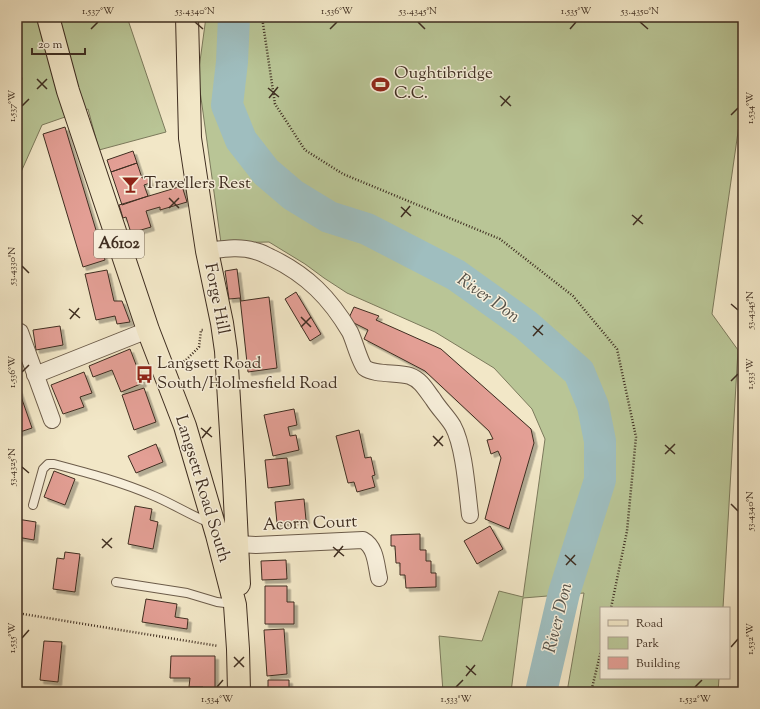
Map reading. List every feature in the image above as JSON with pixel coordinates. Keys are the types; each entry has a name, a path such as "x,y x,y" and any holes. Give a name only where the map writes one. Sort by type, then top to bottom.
{"main road":[{"name":"Langsett Road South","path":"48,17 68,91 148,330 185,426 214,525 235,605 239,692"},
{"name":"Forge Hill","path":"187,17 190,138 207,251 222,323 229,383 238,544 238,589 235,605"},
{"path":"198,469 217,470 227,466 233,461"}],"street":[{"path":"207,251 234,248 255,250 280,262 305,278 331,302 350,333 361,362 366,369 410,376 420,382 447,416 454,428 460,444 470,515"},
{"path":"35,375 148,330"},
{"path":"20,332 52,420"},
{"name":"Acorn Court","path":"238,544 256,545 363,540 368,542 373,550 379,578"}],"lane":[{"path":"33,505 43,469 48,464 54,464 127,485 156,496 191,515 214,525"},
{"path":"116,582 186,593 217,602 235,605"}],"path":[{"path":"262,17 275,104 306,150 343,174 500,239 573,296 617,349 636,437 627,531 611,607"},
{"path":"164,372 186,360 199,347 202,330 222,323"},
{"path":"17,618 17,614 238,649"},
{"path":"591,692 600,655"}],"green space":[{"path":"17,17 127,17 166,132 99,150 88,109 42,125 17,181 17,89 22,79 17,55"},
{"path":"206,17 743,17 743,97 712,314 738,350 723,607 600,607 600,679 719,679 718,692 567,692 584,593 523,598 511,692 443,692 439,636 482,641 499,591 523,597 545,439 532,409 494,368 435,332 347,293 305,264 269,242 221,243 198,76"}],"building":[{"path":"65,127 105,260 83,267 43,134"},
{"path":"133,151 137,163 111,172 107,160"},
{"name":"Travellers Rest","path":"137,163 142,178 148,176 150,183 144,185 148,196 122,205 111,172"},
{"path":"182,186 187,202 160,210 160,207 146,211 151,227 131,233 126,217 123,218 119,205"},
{"path":"237,269 241,301 269,297 277,368 248,372 240,298 229,299 225,271"},
{"path":"107,270 114,301 122,301 130,322 117,324 115,316 96,320 85,274"},
{"path":"296,292 321,334 310,341 285,299"},
{"path":"354,307 379,316 376,320 441,349 531,429 534,443 509,529 485,519 501,458 498,451 491,454 487,440 493,439 489,431 425,371 364,339 368,330 348,320"},
{"path":"60,326 63,345 36,350 33,330"},
{"path":"130,349 143,383 121,392 112,370 93,377 89,366"},
{"path":"84,372 92,393 80,397 84,407 63,414 51,385"},
{"path":"17,385 32,428 17,433"},
{"path":"144,388 156,422 134,430 122,395"},
{"path":"294,409 297,425 288,427 290,436 296,435 299,450 273,456 264,415"},
{"path":"359,430 365,458 371,457 375,475 372,476 375,487 357,492 354,482 348,483 336,436"},
{"path":"156,444 163,462 136,473 128,456"},
{"path":"287,458 290,485 268,488 265,460"},
{"path":"54,471 75,479 65,505 44,497"},
{"path":"304,499 306,520 277,523 275,502"},
{"path":"135,506 152,509 150,520 158,522 153,549 128,544"},
{"path":"17,519 36,522 34,540 17,537"},
{"path":"490,526 503,549 477,564 464,541"},
{"path":"420,534 420,550 426,550 426,561 431,561 431,573 436,573 436,587 406,588 405,575 400,575 400,563 396,563 395,546 391,546 391,535"},
{"path":"65,552 80,554 75,592 53,589 57,558 64,559"},
{"path":"286,560 287,579 262,580 261,561"},
{"path":"265,586 287,586 287,602 294,602 294,624 265,624"},
{"path":"146,599 177,604 175,617 188,619 187,629 142,622"},
{"path":"284,629 287,674 267,676 264,630"},
{"path":"44,641 62,642 58,682 40,680"},
{"path":"171,656 215,656 215,692 203,692 203,687 189,687 190,678 170,678"},
{"path":"268,680 289,680 289,692 268,692"},
{"path":"174,689 174,692 156,692 156,690"}],"waterway":[{"name":"River Don","path":"234,17 232,62 227,105 241,140 266,172 293,195 329,217 367,229 456,275 526,325 579,372 593,406 600,441 600,480 564,593 541,692"}],"place":[{"name":"Oughtibridge C.C.","path":"381,84"},
{"name":"Travellers Rest","path":"131,184"},
{"name":"Langsett Road South/Holmesfield Road","path":"144,374"}]}
